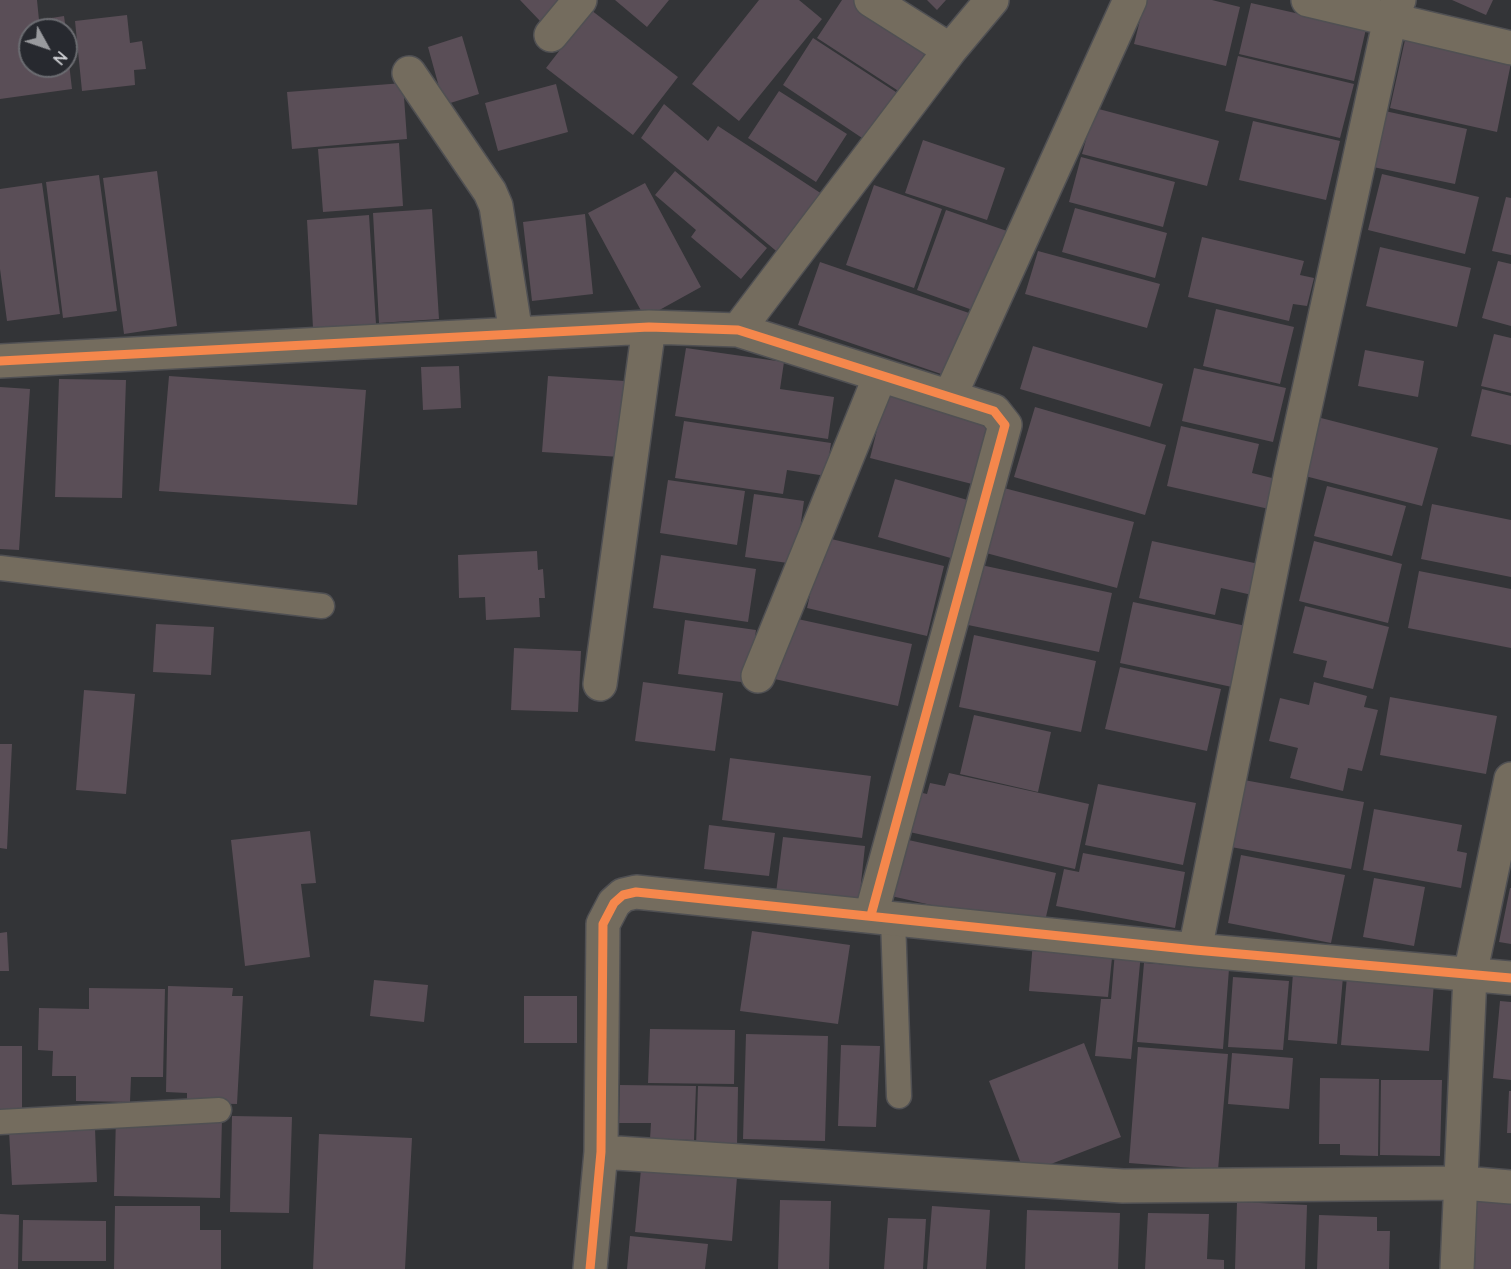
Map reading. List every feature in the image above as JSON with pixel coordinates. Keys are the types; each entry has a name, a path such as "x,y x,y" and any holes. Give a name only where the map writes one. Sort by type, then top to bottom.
{"street":[{"path":"551,35 580,0"},
{"path":"871,0 950,50"},
{"path":"738,330 950,50 992,0"},
{"path":"950,396 1130,0"},
{"path":"1308,0 1394,10 1511,48"},
{"path":"1196,950 1291,472 1394,10"},
{"path":"409,73 480,174 493,199 516,334"},
{"path":"0,361 649,327 738,330 994,411 1005,425 882,917"},
{"path":"600,684 649,327"},
{"path":"758,676 880,376"},
{"path":"1457,1269 1463,1183 1470,975 1511,779"},
{"path":"590,1269 601,1152 603,924 614,903 623,895 636,892 1196,950 1511,978"},
{"path":"601,1152 1123,1186 1463,1183 1511,1187"}],"lane":[{"path":"0,568 322,606"},
{"path":"882,917 899,1095"},
{"path":"0,1122 219,1110"}],"building":[{"path":"0,0 37,0 39,18 18,18 18,78 71,78 72,89 0,99"},
{"path":"520,0 565,0 541,22"},
{"path":"615,0 669,0 647,27"},
{"path":"759,0 799,0 822,19 739,121 692,84"},
{"path":"842,0 853,0 928,49 900,92 817,38"},
{"path":"927,0 946,0 937,10"},
{"path":"1145,0 1212,0 1240,7 1226,66 1134,44"},
{"path":"1452,0 1493,0 1486,15"},
{"path":"1251,3 1366,29 1354,81 1239,54"},
{"path":"591,10 678,77 633,135 546,68"},
{"path":"127,15 130,43 142,41 146,69 134,70 135,85 82,91 78,21"},
{"path":"462,36 479,94 444,105 428,47"},
{"path":"813,38 899,94 868,142 783,85"},
{"path":"1405,40 1511,63 1497,132 1390,108"},
{"path":"1238,56 1354,84 1340,138 1225,111"},
{"path":"403,83 407,139 292,149 287,92"},
{"path":"556,84 568,132 498,151 485,103"},
{"path":"779,91 847,134 816,182 748,138"},
{"path":"664,104 708,141 718,126 822,194 781,255 641,138"},
{"path":"1095,108 1219,141 1207,186 1082,154"},
{"path":"1385,111 1467,129 1455,184 1373,167"},
{"path":"1253,121 1340,141 1326,200 1239,180"},
{"path":"923,140 1005,168 987,220 905,193"},
{"path":"399,143 403,206 323,212 318,149"},
{"path":"1081,157 1175,182 1163,227 1069,202"},
{"path":"157,171 177,326 124,334 103,178"},
{"path":"675,171 767,248 741,279 691,237 696,230 655,195"},
{"path":"1382,174 1479,197 1465,254 1368,230"},
{"path":"99,175 117,311 63,318 46,182"},
{"path":"42,183 60,314 7,321 0,269 0,189"},
{"path":"645,183 701,287 645,318 588,213"},
{"path":"874,185 942,209 914,288 846,265"},
{"path":"1506,197 1511,198 1511,255 1492,251"},
{"path":"1075,208 1167,233 1155,278 1062,252"},
{"path":"432,209 439,319 379,323 373,213"},
{"path":"946,210 1007,231 978,312 917,290"},
{"path":"585,214 593,294 532,301 523,222"},
{"path":"369,215 376,324 313,328 307,220"},
{"path":"1202,237 1304,261 1300,275 1314,278 1307,306 1293,304 1289,321 1188,297"},
{"path":"1380,247 1471,268 1457,327 1366,306"},
{"path":"1038,251 1160,284 1147,328 1025,294"},
{"path":"1498,261 1511,264 1511,326 1482,318"},
{"path":"820,262 969,313 947,376 798,325"},
{"path":"1216,309 1294,327 1280,384 1203,366"},
{"path":"1494,334 1511,338 1511,393 1481,386"},
{"path":"1033,346 1163,384 1150,427 1020,389"},
{"path":"686,348 784,362 780,389 834,397 828,439 675,416"},
{"path":"1365,350 1424,361 1418,397 1358,386"},
{"path":"459,366 461,408 423,410 421,367"},
{"path":"1194,368 1286,388 1273,442 1182,421"},
{"path":"169,376 366,390 357,505 159,491"},
{"path":"548,376 625,381 620,457 542,452"},
{"path":"59,379 126,380 122,498 55,497"},
{"path":"0,387 30,389 19,550 0,549"},
{"path":"1482,389 1511,396 1511,445 1471,436"},
{"path":"886,394 988,420 972,484 870,458"},
{"path":"1035,407 1166,445 1145,515 1014,477"},
{"path":"1321,418 1438,448 1422,506 1305,476"},
{"path":"684,421 831,443 826,476 787,470 783,494 675,478"},
{"path":"1181,426 1259,444 1252,473 1276,479 1269,509 1167,486"},
{"path":"895,479 971,501 954,559 878,537"},
{"path":"668,480 745,491 737,545 660,533"},
{"path":"1327,486 1406,506 1392,556 1314,536"},
{"path":"1004,488 1134,522 1117,588 986,553"},
{"path":"754,494 804,501 795,564 745,557"},
{"path":"1432,504 1511,520 1511,577 1421,559"},
{"path":"823,537 944,566 927,636 807,608"},
{"path":"1152,541 1259,564 1252,595 1221,588 1215,615 1139,598"},
{"path":"1314,541 1402,564 1388,623 1299,601"},
{"path":"537,551 538,570 543,569 545,598 539,598 540,617 486,620 485,597 459,598 458,555"},
{"path":"661,555 756,569 748,622 653,608"},
{"path":"981,565 1112,593 1099,652 968,625"},
{"path":"1419,571 1511,589 1511,648 1408,628"},
{"path":"1133,602 1246,626 1232,687 1120,663"},
{"path":"1305,606 1389,627 1373,689 1323,677 1327,661 1293,653"},
{"path":"784,616 912,644 898,706 770,678"},
{"path":"685,620 756,630 749,683 678,674"},
{"path":"156,624 214,627 211,675 153,672"},
{"path":"974,635 1096,661 1081,732 959,707"},
{"path":"514,648 581,651 578,712 511,710"},
{"path":"1120,667 1221,689 1207,751 1105,729"},
{"path":"643,682 723,693 715,751 635,741"},
{"path":"1314,682 1367,696 1364,707 1378,710 1362,771 1348,768 1343,791 1290,778 1298,748 1269,741 1280,698 1309,705"},
{"path":"84,690 135,694 126,794 76,790"},
{"path":"1390,697 1497,716 1486,774 1380,755"},
{"path":"974,715 1051,732 1038,792 960,774"},
{"path":"0,744 12,744 7,849 0,848"},
{"path":"730,758 871,776 862,838 722,820"},
{"path":"949,773 1089,804 1075,869 905,831 914,791 927,794 930,783 945,786"},
{"path":"1244,780 1364,802 1351,869 1231,847"},
{"path":"1098,784 1196,803 1183,865 1085,845"},
{"path":"1374,809 1462,825 1457,851 1467,853 1461,888 1363,870"},
{"path":"709,825 775,833 769,876 704,869"},
{"path":"310,831 316,883 301,884 310,957 245,966 231,840"},
{"path":"783,837 865,846 859,902 776,893"},
{"path":"904,839 1056,873 1043,930 891,896"},
{"path":"1083,853 1185,872 1175,928 1056,906 1064,869 1079,872"},
{"path":"1241,855 1345,875 1331,943 1228,923"},
{"path":"1374,878 1425,887 1414,946 1363,937"},
{"path":"1511,888 1511,944 1499,942"},
{"path":"752,931 850,945 838,1024 740,1011"},
{"path":"7,932 9,971 0,971 0,933"},
{"path":"1033,941 1113,948 1108,997 1029,991"},
{"path":"1115,951 1141,953 1131,1059 1095,1056 1101,999 1111,999"},
{"path":"1144,963 1229,969 1223,1049 1137,1042"},
{"path":"1293,973 1343,977 1337,1044 1288,1040"},
{"path":"1347,976 1434,982 1429,1051 1341,1045"},
{"path":"1233,977 1289,981 1283,1050 1228,1047"},
{"path":"374,980 428,985 424,1022 370,1016"},
{"path":"168,986 233,988 232,996 243,996 237,1104 187,1103 187,1093 166,1092"},
{"path":"89,988 165,989 163,1077 131,1077 130,1102 76,1101 76,1076 52,1076 53,1051 38,1050 39,1008 89,1009"},
{"path":"524,996 577,996 577,1043 524,1043"},
{"path":"1500,1001 1511,1002 1511,1080 1493,1078"},
{"path":"650,1029 735,1030 734,1084 648,1083"},
{"path":"746,1034 828,1036 825,1141 743,1139"},
{"path":"1084,1043 1121,1137 1025,1174 989,1081"},
{"path":"841,1045 880,1046 876,1127 838,1126"},
{"path":"0,1046 22,1046 22,1110 0,1110"},
{"path":"1138,1047 1228,1054 1218,1170 1129,1163"},
{"path":"1232,1053 1293,1058 1289,1109 1228,1104"},
{"path":"1320,1078 1379,1079 1378,1156 1340,1155 1340,1144 1319,1144"},
{"path":"1381,1080 1442,1080 1440,1156 1380,1155"},
{"path":"620,1085 696,1086 694,1140 650,1139 651,1123 619,1123"},
{"path":"698,1086 738,1087 737,1147 696,1146"},
{"path":"1509,1091 1511,1091 1511,1133 1507,1133"},
{"path":"116,1116 222,1119 220,1198 114,1196"},
{"path":"232,1116 292,1117 289,1213 230,1212"},
{"path":"95,1128 97,1182 12,1185 9,1131"},
{"path":"319,1134 412,1138 405,1269 313,1269"},
{"path":"641,1169 737,1177 732,1241 635,1232"},
{"path":"1476,1197 1511,1198 1511,1269 1475,1269"},
{"path":"780,1200 831,1201 829,1269 778,1269"},
{"path":"1237,1202 1307,1205 1305,1269 1235,1269"},
{"path":"115,1206 200,1206 200,1230 221,1230 221,1269 114,1269"},
{"path":"932,1206 990,1210 986,1269 927,1269"},
{"path":"1027,1210 1120,1213 1118,1269 1025,1269"},
{"path":"1148,1213 1209,1214 1207,1259 1224,1260 1224,1269 1145,1269"},
{"path":"0,1214 19,1215 18,1269 0,1269"},
{"path":"1319,1215 1377,1217 1377,1231 1390,1231 1389,1269 1317,1269"},
{"path":"888,1218 926,1219 923,1269 884,1269"},
{"path":"23,1220 106,1221 106,1261 22,1261"},
{"path":"630,1236 708,1244 705,1269 627,1269"}],"cycle path":[{"path":"0,361 649,327 738,330 994,411 1005,425 871,915"},
{"path":"590,1269 601,1152 603,924 614,903 623,895 636,892 1195,950 1511,978"}]}
